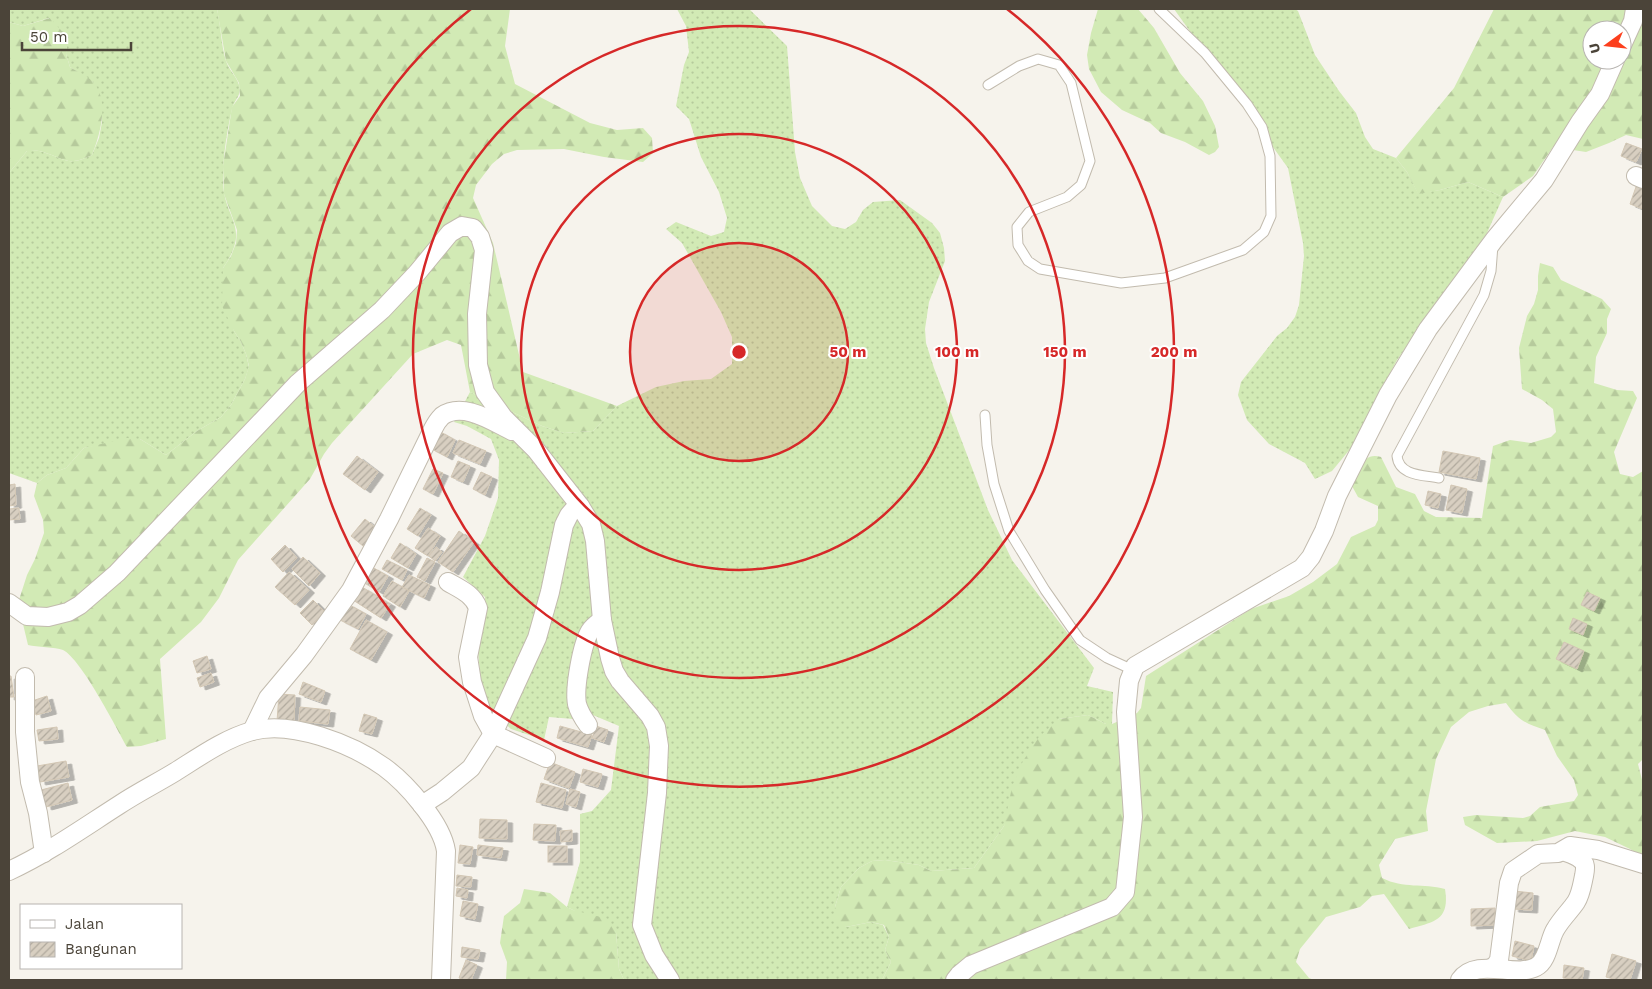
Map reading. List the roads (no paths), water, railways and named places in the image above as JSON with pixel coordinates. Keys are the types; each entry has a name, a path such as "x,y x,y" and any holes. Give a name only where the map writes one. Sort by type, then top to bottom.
{"street":[{"path":"1632,23 1635,9"},
{"path":"955,980 959,974 971,966 1112,907 1125,892 1133,817 1126,712 1129,681 1135,666 1302,568 1311,557 1324,532 1337,496 1388,395 1428,328 1494,240 1544,180 1600,94 1611,70"},
{"path":"9,603 27,616 48,617 68,612 80,605 117,573 298,383 382,310 450,233 462,226 473,228 480,237 484,250 477,314 478,365 485,392 503,417 536,450 580,506 591,524 595,541 602,620 614,671 650,716 656,727 659,746 657,792 642,925 654,955 670,980"},
{"path":"252,731 268,698 304,655 351,590 389,519 432,429 442,416 456,411 472,412 522,436"},
{"path":"422,805 442,792 470,768 493,734 537,638 550,592 564,526 569,515 575,508 580,506"},
{"path":"448,582 469,594 476,602 478,608 468,658 472,682 479,704 493,734 546,758"},
{"path":"588,725 580,712 577,701 578,674 590,630 602,620"},
{"path":"25,677 25,732 30,782 38,813 44,853"},
{"path":"9,871 61,844 120,805 232,739 252,731 268,729 296,731 348,746 366,755 391,772 422,805 442,834 446,851 441,980"},
{"path":"1460,980 1466,974 1495,966 1498,960 1511,874 1513,870 1538,854 1563,851 1570,846 1584,847 1643,864"},
{"path":"1490,968 1520,970 1536,967 1541,963 1555,929 1576,901 1583,881 1584,863 1581,859 1563,851"}],"lane":[{"path":"988,86 1019,66 1038,59 1059,65 1070,83 1090,161 1081,185 1068,197 1029,212 1017,227 1018,245 1028,261 1040,269 1121,283 1143,282 1164,278 1243,250 1264,232 1270,216 1270,156 1262,126 1247,104 1205,53 1159,9"},
{"path":"1439,478 1405,471 1398,463 1397,456 1484,295 1491,271 1494,240"},
{"path":"985,415 987,444 994,484 1009,531 1080,640 1107,658 1134,670"}]}
